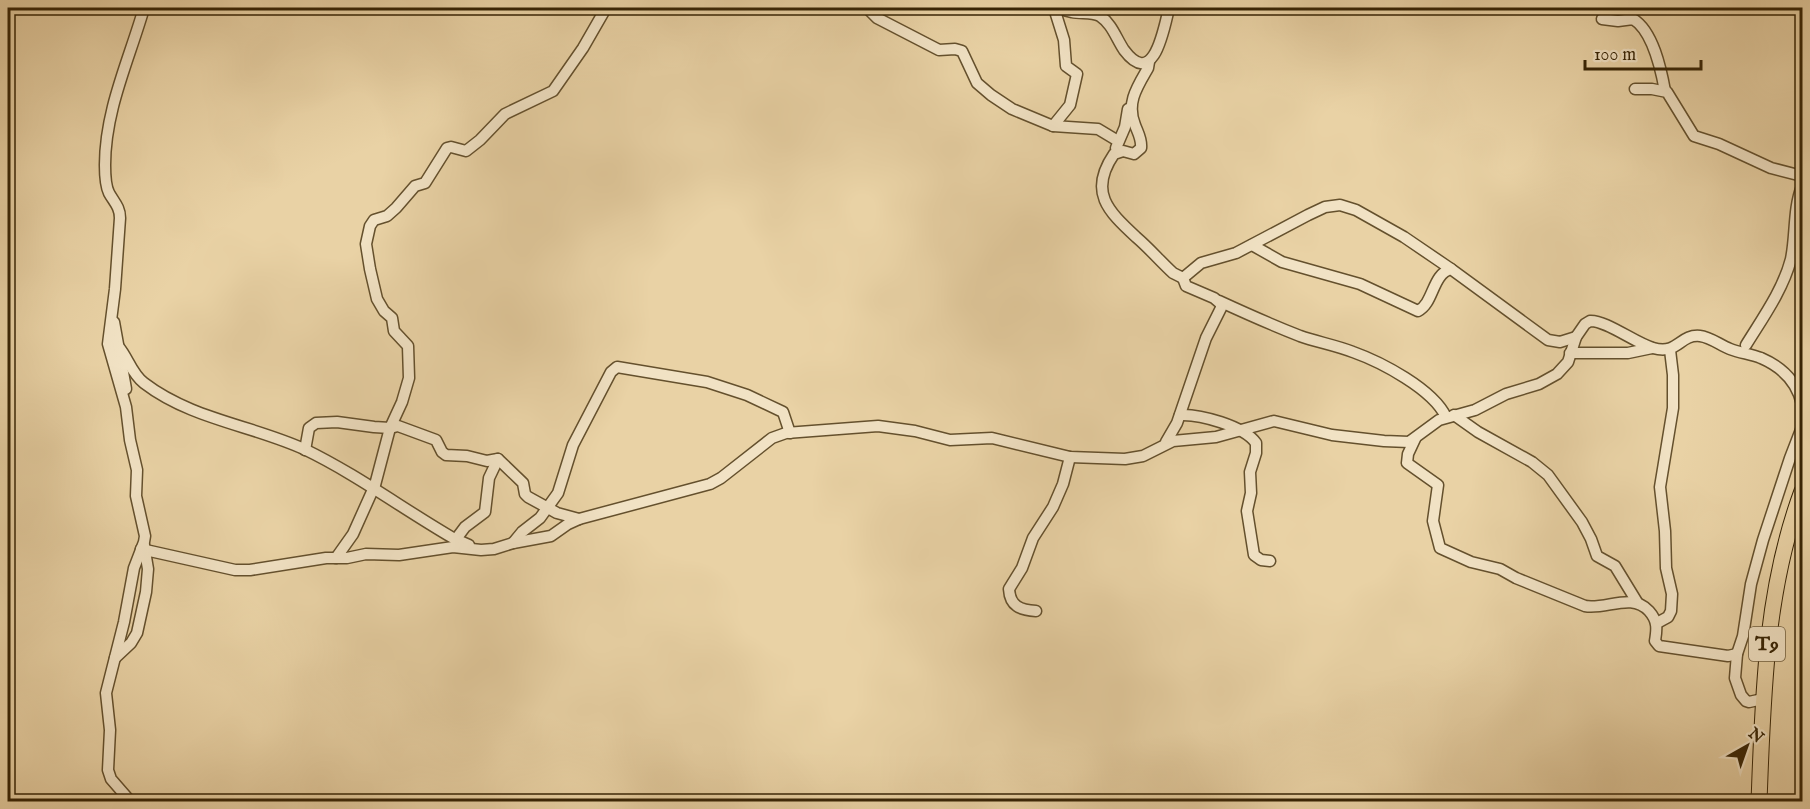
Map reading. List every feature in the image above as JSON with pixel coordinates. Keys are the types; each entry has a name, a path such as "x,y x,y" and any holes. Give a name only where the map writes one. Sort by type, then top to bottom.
{"highway":[{"name":"T9","path":"1759,801 1766,649 1786,539 1803,491"}],"street":[{"path":"126,407 108,344 120,211 109,193 106,180 107,130 113,103 144,8"},
{"path":"336,558 353,534 373,488 390,428 402,402 409,378 408,348 394,331 392,318 384,311 377,299 366,244 370,226 374,220 387,216 396,208 415,186 425,183 447,148 466,151 505,114 550,93 583,48 606,8"},
{"path":"867,8 877,18 939,50 962,51 975,80 982,88 1011,109 1053,126 1098,129 1118,141"},
{"path":"1053,126 1070,105 1077,74 1066,67 1064,40 1054,8 1100,17 1108,24 1124,50 1144,62 1148,68 1126,112 1125,127"},
{"path":"1144,62 1154,56 1161,41 1169,8"},
{"path":"1602,19 1618,21 1634,19 1640,22 1656,54 1665,91 1694,136 1719,144 1771,168 1803,176"},
{"path":"1144,75 1144,85 1118,141 1102,183 1103,198 1115,218 1163,264 1183,278 1184,283 1190,289 1293,333 1372,360 1426,393 1450,416 1532,462 1548,475 1582,522 1597,556 1616,566 1637,602 1647,609 1657,623 1655,641 1659,646 1728,656 1737,654"},
{"path":"1635,89 1665,91"},
{"path":"1114,154 1123,151 1134,154 1141,148 1141,140 1131,116 1131,104"},
{"path":"1748,350 1788,267 1803,186"},
{"path":"1183,278 1200,263 1236,253 1325,207 1340,205 1356,210 1404,237 1548,340 1560,342 1576,337"},
{"path":"1252,245 1282,262 1360,284 1418,310 1424,307 1443,273 1451,269"},
{"path":"1166,442 1180,415 1206,338 1221,308 1219,301"},
{"path":"112,304 125,381 130,440 137,470 136,496 145,536 134,568 106,693 110,730 108,770 111,779 131,801"},
{"path":"1637,602 1596,607 1585,606 1516,578 1500,569 1471,562 1440,548 1433,521 1438,485 1407,463 1408,454 1415,439 1430,424 1475,410 1506,394 1548,380 1564,368 1576,337 1586,324 1595,320 1652,348"},
{"path":"1570,353 1628,353 1652,348 1670,350 1686,338 1699,336 1748,350 1772,364 1789,377 1796,386 1803,404"},
{"path":"118,345 141,381 182,405 202,415 305,450 373,488 456,543 490,550 546,537 579,519 710,484 731,471 772,438 790,432 878,426 915,431 950,440 992,438 1070,457 1125,459 1143,456 1166,442 1205,439 1274,421 1348,438 1402,442 1415,439"},
{"path":"1657,623 1668,617 1672,601 1671,585 1666,568 1660,487 1673,408 1670,350"},
{"path":"513,543 522,532 540,518 560,490 573,445 611,372 618,366 707,382 747,395 783,412 790,432"},
{"path":"1180,415 1205,417 1240,430 1254,439 1257,447 1250,472 1251,493 1247,511 1254,555 1262,560 1270,561"},
{"path":"305,450 309,428 316,423 337,422 390,428 400,426 436,440 441,451 446,455 470,456 487,461 498,459"},
{"path":"1763,699 1749,702 1744,699 1735,678 1737,654 1743,636 1751,584 1763,540 1790,458 1803,427"},
{"path":"1036,611 1027,611 1015,605 1011,600 1009,589 1022,568 1033,538 1053,507 1063,484 1070,457"},
{"path":"498,459 523,483 527,496 563,515 579,519"},
{"path":"143,547 242,571 370,554 399,555 456,543 465,527 485,512 489,478 498,459"},
{"path":"114,658 131,643 137,633 146,592 148,569 143,547"}]}
